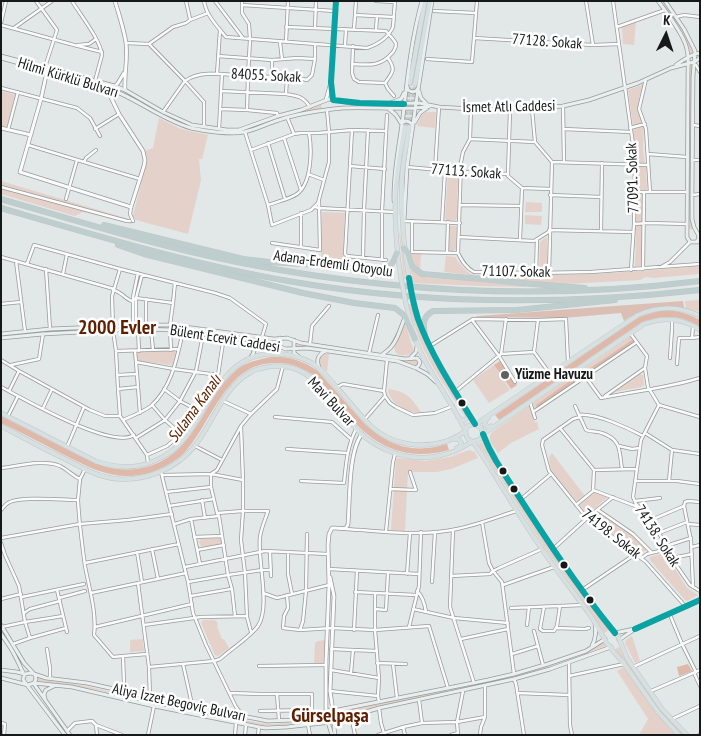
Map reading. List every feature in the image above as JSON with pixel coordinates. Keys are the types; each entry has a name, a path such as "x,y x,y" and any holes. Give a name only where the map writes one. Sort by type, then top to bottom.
{"highway":[{"name":"Adana-Erdemli Otoyolu","path":"1,199 72,220 202,254 334,279 406,287 526,292 608,290 700,281"},
{"name":"Adana-Erdemli Otoyolu","path":"1,208 140,248 251,274 391,295 519,301 571,300 700,290"},
{"path":"72,220 95,223 243,259 269,262 380,271 391,265 397,252"},
{"path":"73,229 144,254 328,298 395,308 405,316 416,342"},
{"path":"404,248 411,264 422,274 608,290"},
{"path":"424,336 423,324 425,318 433,311 517,310 585,304 652,295"}],"main road":[{"path":"418,88 416,91 408,90 424,1"},
{"path":"403,229 407,167 407,126 404,106 431,1"},
{"path":"431,1 416,106 407,126 395,169 393,187 397,252 406,304 416,342 421,354 453,406 466,437 473,442 554,567 595,622 607,644 611,646 612,650 658,712 679,735"},
{"path":"658,1 686,45 688,58 686,224 687,237 690,242 698,242 698,234 692,219 694,65 697,54 692,42 665,1"},
{"name":"İsmet Atlı Caddesi","path":"404,106 510,110 563,106 589,100 646,79 697,54"},
{"name":"Hilmi Kürklü Bulvarı","path":"1,57 105,86 159,114 192,128 224,133 245,132 287,117 327,110 404,106"},
{"path":"695,60 700,58"},
{"name":"İsmet Atlı Caddesi","path":"671,68 688,64 695,60"},
{"name":"Hilmi Kürklü Bulvarı","path":"46,69 115,86 163,112 192,124 219,128 239,130 247,128 326,100"},
{"path":"383,104 400,99 410,84"},
{"path":"396,234 398,166 407,126 430,106 421,98 418,88"},
{"path":"327,110 323,105 326,100 404,106"},
{"path":"333,100 335,103 334,109"},
{"path":"387,108 407,126"},
{"path":"407,126 402,175 404,248 408,278 424,336 466,410 475,424 481,428 492,454 520,500 553,550 618,636 627,658 662,709 687,735"},
{"path":"687,237 690,232 694,231 698,234"},
{"path":"465,431 469,426 475,424 626,322 646,311 657,308 671,308 684,310 700,316"},
{"path":"382,355 393,345 405,316"},
{"path":"473,442 481,439 483,434 500,422 644,324 672,320 685,322 700,330"},
{"name":"Bülent Ecevit Caddesi","path":"1,338 146,324 262,338 288,338 310,344 408,359"},
{"name":"Bülent Ecevit Caddesi","path":"136,326 151,328 170,327 183,331 249,340 286,348 307,348 397,361 416,368 440,386"},
{"name":"Bülent Ecevit Caddesi","path":"1,334 50,329 113,328"},
{"path":"264,354 276,350 279,346 280,338"},
{"path":"249,340 255,350 250,359"},
{"path":"294,340 294,353 300,358"},
{"path":"408,359 416,352 416,342"},
{"path":"321,370 317,361 318,358 320,354 328,351"},
{"name":"Mavi Bulvar","path":"1,413 95,461 107,465 127,467 148,464 162,458 175,449 184,439 228,372 250,359 264,354 281,354 300,358 314,364 337,387 365,420 381,434 393,440 426,445 447,441 465,431"},
{"path":"408,359 414,358 419,360 419,365 416,368"},
{"name":"Mavi Bulvar","path":"1,426 84,469 100,475 118,479 141,478 161,473 186,456 195,446 236,382 254,370 283,366 300,370 315,381 356,429 373,443 395,454 412,458 438,456 451,453 473,442"},
{"path":"457,415 462,420 466,419 468,416 466,410"},
{"path":"493,412 485,422 485,425 489,427 500,422"},
{"path":"447,441 458,439 462,442 461,446 451,453"},
{"path":"332,735 328,722 324,717 326,712 330,710 379,702 514,674 586,650 605,639 608,634 635,629 700,600"},
{"path":"592,647 596,632 595,622"},
{"path":"2,626 24,663 33,673 36,679 34,683 66,733"},
{"path":"328,722 378,708 463,691 550,669 611,646 616,646 619,640 635,629"},
{"path":"1,634 19,662 21,670 25,674 26,684 66,733 70,735"},
{"path":"1,670 25,674 33,673"},
{"name":"Aliya İzzet Begoviç Bulvarı","path":"33,673 240,717 268,721 300,719 326,712"},
{"path":"1,678 30,685 34,683"},
{"name":"Aliya İzzet Begoviç Bulvarı","path":"34,683 102,693 154,706 259,727 282,728 328,722"},
{"path":"45,701 44,694 46,690 54,686"},
{"path":"333,711 336,714 334,727 336,735"}],"street":[{"path":"1,23 6,1"},
{"path":"36,1 57,30 46,69 41,99 20,172 132,206"},
{"path":"52,1 14,29 1,26 102,52"},
{"path":"72,1 96,38 102,52 95,81"},
{"path":"115,1 126,43 125,90"},
{"path":"186,1 190,20"},
{"path":"204,1 208,13 226,37 367,48 381,42 393,27 395,2 376,1"},
{"path":"215,1 243,39"},
{"path":"242,1 242,13 249,24 250,40 247,110"},
{"path":"252,6 253,1"},
{"path":"286,42 288,1"},
{"path":"314,28 316,1"},
{"path":"333,100 331,82 336,1"},
{"path":"354,29 356,1"},
{"path":"427,59 472,62 477,1"},
{"path":"586,1 593,45"},
{"name":"77091. Sokak","path":"613,1 635,159 631,270"},
{"path":"242,5 335,11"},
{"path":"617,27 665,10"},
{"path":"434,11 476,14"},
{"path":"126,43 149,44 173,27 208,13"},
{"path":"355,15 394,17"},
{"path":"676,17 684,15 700,17"},
{"path":"376,30 377,16"},
{"path":"286,27 386,31 395,42 396,46 388,58 380,63 352,64"},
{"path":"217,74 220,29"},
{"path":"345,46 346,29"},
{"path":"74,46 89,44 96,38"},
{"name":"77128. Sokak","path":"474,38 593,45 619,44"},
{"path":"280,42 282,59"},
{"path":"149,44 204,102 204,126"},
{"name":"84055. Sokak","path":"185,81 202,74 294,77 307,80 312,76 315,44"},
{"path":"353,46 352,73 354,78 359,82 385,83"},
{"path":"218,56 272,60 315,58"},
{"path":"385,83 393,70 393,65 388,58"},
{"path":"272,60 272,77"},
{"path":"694,65 700,72"},
{"path":"115,86 125,70"},
{"path":"219,128 222,74"},
{"path":"286,94 287,78"},
{"path":"646,79 639,110 646,128 650,192"},
{"path":"163,112 185,81"},
{"path":"326,100 331,82"},
{"path":"385,83 394,96"},
{"path":"1,187 132,221 130,214 145,160 143,151 105,86"},
{"path":"1,88 77,108 90,118 100,136"},
{"path":"221,91 286,94 303,98 310,106"},
{"path":"8,130 18,92"},
{"path":"563,106 564,162"},
{"path":"434,170 439,107"},
{"path":"220,109 277,113 278,116"},
{"path":"412,221 412,252 458,253 461,162 463,152 470,139 471,109"},
{"path":"532,109 535,142 552,162 549,273"},
{"path":"272,243 320,250 319,199 329,162 327,110"},
{"path":"508,174 510,110"},
{"path":"95,129 120,114"},
{"path":"352,130 345,254 347,256 384,260 382,211 387,115"},
{"path":"287,117 294,134"},
{"path":"564,129 630,130 645,124"},
{"path":"693,125 700,126"},
{"path":"1,128 31,135"},
{"path":"251,150 294,134 352,130 387,131"},
{"path":"363,257 368,130"},
{"path":"245,132 268,205 272,224 311,210 319,199"},
{"path":"268,205 295,195 301,190 308,174 311,153 309,133"},
{"path":"284,138 301,190"},
{"path":"470,139 535,142"},
{"path":"268,144 285,199"},
{"path":"28,145 140,179"},
{"path":"84,162 96,150"},
{"path":"648,154 687,157"},
{"path":"66,199 77,160"},
{"path":"692,160 700,160"},
{"path":"552,162 648,165"},
{"path":"602,163 602,231"},
{"path":"350,166 385,169"},
{"name":"77113. Sokak","path":"407,167 508,174 522,188 551,189"},
{"path":"442,222 445,171"},
{"path":"308,174 324,180"},
{"path":"520,240 522,188"},
{"path":"634,192 687,192"},
{"path":"643,269 644,192"},
{"path":"692,194 700,194"},
{"path":"550,195 602,198"},
{"path":"460,205 521,206"},
{"path":"315,206 319,208 394,212"},
{"path":"301,213 301,248"},
{"path":"404,221 460,223"},
{"path":"447,252 448,222"},
{"path":"634,224 686,224"},
{"path":"459,237 534,241 550,230 633,232"},
{"path":"536,273 537,239"},
{"path":"659,268 670,262 690,242"},
{"path":"27,264 34,245 215,293 230,298 266,324 262,338"},
{"name":"71107. Sokak","path":"458,253 462,262 474,272 549,273 631,270 700,264"},
{"path":"62,274 67,254"},
{"path":"1,257 118,291 127,299 132,300 136,298 173,303"},
{"path":"16,261 25,331"},
{"path":"46,269 50,329"},
{"path":"120,269 112,296 120,416 148,455 148,464"},
{"path":"136,326 132,300 138,273"},
{"path":"140,413 136,362 136,298 142,274"},
{"path":"172,350 170,327 175,283"},
{"path":"146,300 146,324"},
{"path":"1,304 21,302"},
{"path":"310,344 312,326 329,306"},
{"path":"369,353 378,315"},
{"path":"429,346 473,319 566,319 568,362"},
{"path":"500,355 506,319"},
{"path":"472,320 500,355 516,382"},
{"path":"538,320 534,352 550,374"},
{"path":"670,358 672,320"},
{"path":"692,338 693,326"},
{"path":"151,328 153,350"},
{"path":"123,420 140,413 152,405 164,389 174,369 183,331"},
{"path":"1,387 92,432 130,438 135,437 165,420 180,401 196,372 203,333"},
{"path":"630,333 647,356 648,387 659,405 700,417"},
{"path":"10,365 39,359 43,334"},
{"path":"136,362 218,375 224,336"},
{"path":"677,364 679,338 700,337"},
{"path":"533,412 637,342"},
{"path":"116,351 179,349"},
{"path":"455,392 500,355 534,352"},
{"path":"1,360 84,407 105,416 120,416"},
{"path":"387,360 384,390 390,403 413,415 435,412 453,406"},
{"path":"211,474 217,470 241,426 277,389 283,366"},
{"path":"579,368 601,398"},
{"path":"601,398 646,368"},
{"path":"9,391 19,371"},
{"path":"118,375 137,374"},
{"path":"601,398 700,378"},
{"path":"337,387 343,384 384,390"},
{"path":"118,388 138,387"},
{"path":"43,408 52,389"},
{"path":"148,455 167,446 181,434 197,410 180,401 164,389"},
{"path":"8,416 18,396"},
{"path":"365,420 386,396"},
{"path":"223,401 251,414"},
{"path":"530,402 534,418"},
{"path":"152,405 181,434"},
{"name":"74138. Sokak","path":"659,405 641,440 633,497 636,504 659,533 674,562 690,585 700,591"},
{"path":"575,406 586,430 600,432 616,441 619,446 622,469"},
{"path":"67,447 84,407"},
{"path":"580,416 585,414 593,416 644,434 672,450 700,454"},
{"name":"74198. Sokak","path":"580,416 543,440 542,445 549,472 587,518 646,562 686,607"},
{"path":"275,417 332,422 351,439"},
{"path":"241,426 243,480 241,540 246,573 247,616 251,633"},
{"path":"560,428 594,470 593,490 576,505"},
{"path":"302,481 344,483 347,453 356,429"},
{"path":"345,529 348,524 354,453 356,444 362,434"},
{"path":"195,446 222,460"},
{"path":"619,446 632,450 639,448"},
{"path":"287,449 347,453"},
{"path":"669,481 672,450"},
{"path":"386,531 395,454"},
{"path":"1,468 39,463 52,464 62,467 80,479"},
{"path":"84,469 80,479 78,500 95,627 94,635 113,657 147,654"},
{"path":"594,470 636,469"},
{"path":"390,489 416,490 410,472"},
{"path":"240,717 240,712 195,618 175,524 161,473 211,474 243,480"},
{"path":"211,474 211,487 224,545 235,616"},
{"path":"520,500 551,474"},
{"path":"635,481 677,481 700,484"},
{"path":"166,492 211,487"},
{"path":"593,490 639,507"},
{"path":"553,550 613,497"},
{"path":"169,506 214,498"},
{"path":"635,501 660,498"},
{"path":"1,510 8,502 15,500 78,500"},
{"path":"202,500 206,518"},
{"path":"693,587 691,538 684,506 688,500 700,502"},
{"path":"650,520 684,506"},
{"path":"326,712 330,530 335,528 410,533 435,532 452,530 518,510"},
{"path":"598,510 633,534 652,553"},
{"path":"149,667 214,661 251,633 261,620 263,593 260,538 268,511 243,511 191,519 175,524"},
{"path":"1,538 80,524 172,514"},
{"path":"191,519 200,564"},
{"path":"482,522 492,571 503,585 514,674"},
{"path":"659,533 688,523 700,526"},
{"path":"452,530 450,607 474,683"},
{"path":"409,627 417,591 421,532"},
{"path":"432,582 435,532"},
{"path":"407,574 410,533"},
{"path":"300,630 306,590 307,534"},
{"path":"194,538 222,536"},
{"path":"582,590 634,555 643,557 691,538"},
{"path":"1,543 19,586 25,622 30,638"},
{"path":"85,563 179,544"},
{"path":"197,550 224,545"},
{"path":"692,547 700,546"},
{"path":"152,549 158,579"},
{"path":"451,576 490,574 492,571 542,549"},
{"path":"137,552 142,582"},
{"path":"185,567 261,552 328,554"},
{"path":"270,552 271,576"},
{"path":"288,552 288,574 292,594"},
{"path":"673,558 692,554"},
{"path":"503,585 554,567"},
{"path":"328,569 419,574"},
{"path":"328,569 334,596 330,691 333,711"},
{"path":"188,582 271,570"},
{"path":"354,630 357,571"},
{"path":"90,593 186,573"},
{"path":"375,609 386,610 388,573"},
{"path":"138,583 149,667 150,698"},
{"path":"1,599 84,584"},
{"path":"263,593 276,598 329,585"},
{"path":"191,596 232,589"},
{"path":"13,644 66,630 57,590"},
{"path":"24,613 30,609 86,591"},
{"path":"417,591 420,593 426,612"},
{"path":"355,592 416,596"},
{"path":"375,593 379,702"},
{"path":"287,595 288,608 284,616 283,628 300,630 332,628 375,630 429,626 448,688"},
{"path":"95,627 192,604"},
{"path":"512,608 582,605"},
{"path":"556,628 560,606"},
{"path":"527,625 529,607"},
{"path":"544,607 540,629 554,631 556,628 589,628"},
{"path":"413,609 454,618 508,623"},
{"path":"670,615 695,670 700,686"},
{"path":"2,626 63,616"},
{"path":"144,625 201,617 247,616"},
{"path":"460,639 508,629"},
{"path":"534,631 543,665"},
{"path":"633,667 700,636"},
{"path":"512,654 538,646"},
{"path":"47,649 50,678"},
{"path":"331,649 376,651"},
{"path":"352,673 353,650"},
{"path":"122,656 124,684 122,691"},
{"path":"569,662 570,725 572,735"},
{"path":"378,663 406,664"},
{"path":"184,664 191,700 190,706"},
{"path":"393,664 397,698"},
{"path":"569,676 624,664"},
{"path":"260,666 326,665"},
{"path":"331,670 379,678"},
{"path":"650,691 652,692 700,670"},
{"path":"514,679 524,735"},
{"path":"480,735 484,717 485,686"},
{"path":"330,691 378,696"},
{"path":"451,735 458,734 456,722 463,691"},
{"path":"517,692 569,695"},
{"path":"230,693 312,694 313,716"},
{"path":"277,694 279,721"},
{"path":"419,700 422,723"},
{"path":"148,735 154,706"},
{"path":"672,719 700,706"},
{"path":"378,708 384,733"},
{"path":"260,711 312,710"},
{"path":"351,715 355,735"},
{"path":"378,735 422,723 456,722 484,717"},
{"path":"66,733 75,723 92,721 96,725 122,735"},
{"path":"1,723 5,724 4,735"},
{"path":"235,735 236,723"},
{"path":"96,725 97,735"},
{"path":"246,725 246,735"},
{"path":"308,725 310,735"},
{"path":"258,735 259,727"},
{"path":"403,727 405,735"}],"shaded area":[{"path":"661,1 663,1 687,39 693,53 690,54 682,33"},
{"path":"636,22 634,45 623,44 622,27"},
{"path":"1,57 114,87 163,114 114,88"},
{"path":"693,64 690,210 693,229 689,229 689,65"},
{"path":"644,84 639,104 639,112 643,123 633,126 628,90"},
{"path":"1,91 15,95 7,127 1,126"},
{"path":"321,103 322,109 280,118 243,131 279,117 307,110"},
{"path":"426,112 436,112 435,128 417,126 421,116"},
{"path":"163,114 194,126 243,131 233,132 193,127"},
{"path":"159,118 181,129 208,135 202,159 199,159 201,180 188,234 136,220 133,216 146,163 145,151 153,148"},
{"path":"644,126 643,150 645,163 637,164 633,130"},
{"path":"646,166 647,190 637,191 638,167"},
{"path":"448,173 458,175 456,220 446,220 445,218"},
{"path":"1,181 133,221 132,224 83,212 75,216 1,194"},
{"path":"637,193 643,194 643,222 636,222"},
{"path":"526,202 542,203 542,212 525,212"},
{"path":"322,212 345,213 343,263 321,263"},
{"path":"525,215 542,216 541,225 525,224"},
{"path":"449,226 457,227 456,249 453,251 448,251"},
{"path":"636,226 643,226 642,267 635,267"},
{"path":"400,233 406,279 404,279"},
{"path":"546,237 547,270 539,270 540,242"},
{"path":"409,254 421,254 420,270 412,264"},
{"path":"446,256 455,257 468,273 479,275 583,274 700,266 700,274 646,277 640,280 565,284 542,283 444,272"},
{"path":"410,265 419,275 428,278 481,281 525,287 413,283"},
{"path":"700,300 700,312 686,308 685,301"},
{"path":"683,301 684,308 667,306 652,308 639,312 624,321 621,313 563,318 476,317 477,316"},
{"path":"408,304 411,304 429,353 466,418 429,360 417,334"},
{"path":"667,310 684,313 700,320 700,327 686,320 671,317 642,322 499,420 495,415 639,317"},
{"path":"405,323 414,351 411,354 399,355 396,353 395,345"},
{"path":"152,326 208,331 277,340 277,343 173,328 116,329"},
{"path":"111,328 1,337 1,335 45,331"},
{"path":"632,335 638,343 589,376 586,373 585,368"},
{"path":"632,340 634,342 589,371 589,369"},
{"path":"296,343 416,359 419,362 416,366 398,360 296,346"},
{"path":"174,351 176,353 172,365 139,361 137,355 138,352"},
{"path":"325,354 329,354 327,372 319,361"},
{"path":"271,357 284,357 296,360 318,371 362,421 384,438 409,448 432,448 447,444 449,450 413,454 381,444 356,424 319,380 307,371 278,363 260,365 245,371 222,395 184,453 177,459 152,472 134,476 108,474 94,469 1,423 1,416 100,465 120,469 142,468 168,458 178,450 219,390 234,372 249,363"},
{"name":"Yüzme Havuzu","path":"500,361 517,385 511,389 494,365"},
{"path":"494,365 510,390 489,403 473,380"},
{"path":"579,371 585,379 535,413 533,403"},
{"path":"640,374 643,375 644,385 614,392"},
{"path":"578,375 581,378 537,408 536,405"},
{"path":"388,389 408,396 421,412 408,411 401,408 392,399"},
{"path":"530,405 539,429 511,443 498,453 490,440 492,432"},
{"path":"482,442 492,461 543,539 609,630 604,633 583,600 544,547 478,444"},
{"path":"469,450 475,452 478,458 451,469 437,472 408,472 405,531 391,530 396,459 425,461 450,457"},
{"path":"552,453 585,496 578,501 551,471 549,457"},
{"path":"595,492 607,498 589,513 586,513 580,505"},
{"path":"598,514 632,535 646,550 639,552 593,520"},
{"path":"222,538 223,544 202,547 199,543 200,539"},
{"path":"665,553 687,588 698,595 687,601 685,600 650,560 650,557"},
{"path":"203,620 215,620 222,639 224,639 229,648 218,656 215,655 201,623"},
{"path":"632,636 640,661 635,663 625,643"},
{"path":"143,639 144,651 130,652 130,640"},
{"path":"325,640 325,663 314,663 315,643"},
{"path":"603,642 606,646 539,670 338,717 337,712 464,687 539,669 588,651"},
{"path":"619,647 659,708 684,735 658,709 615,649"},
{"path":"688,664 692,671 679,676 677,667"},
{"path":"624,667 646,699 675,735 639,735 648,719 617,671"},
{"path":"38,678 86,686 259,723 296,722 323,716 324,720 284,725 259,725 99,690 38,681"}],"tunnel":[{"path":"405,127 410,83"},
{"path":"409,127 415,84"}],"transit line":[{"path":"336,1 331,82 333,100 404,104"},
{"path":"409,278 418,319 430,347 475,424"},
{"path":"483,434 496,461 539,527 583,592 615,633"},
{"path":"635,629 700,600"}],"place":[{"name":"Yüzme Havuzu","path":"505,375"}],"district":[{"name":"2000 Evler","path":"117,328"},
{"name":"Gürselpaşa","path":"330,716"}],"water label":[{"name":"Sulama Kanalı","path":"195,409"}]}
